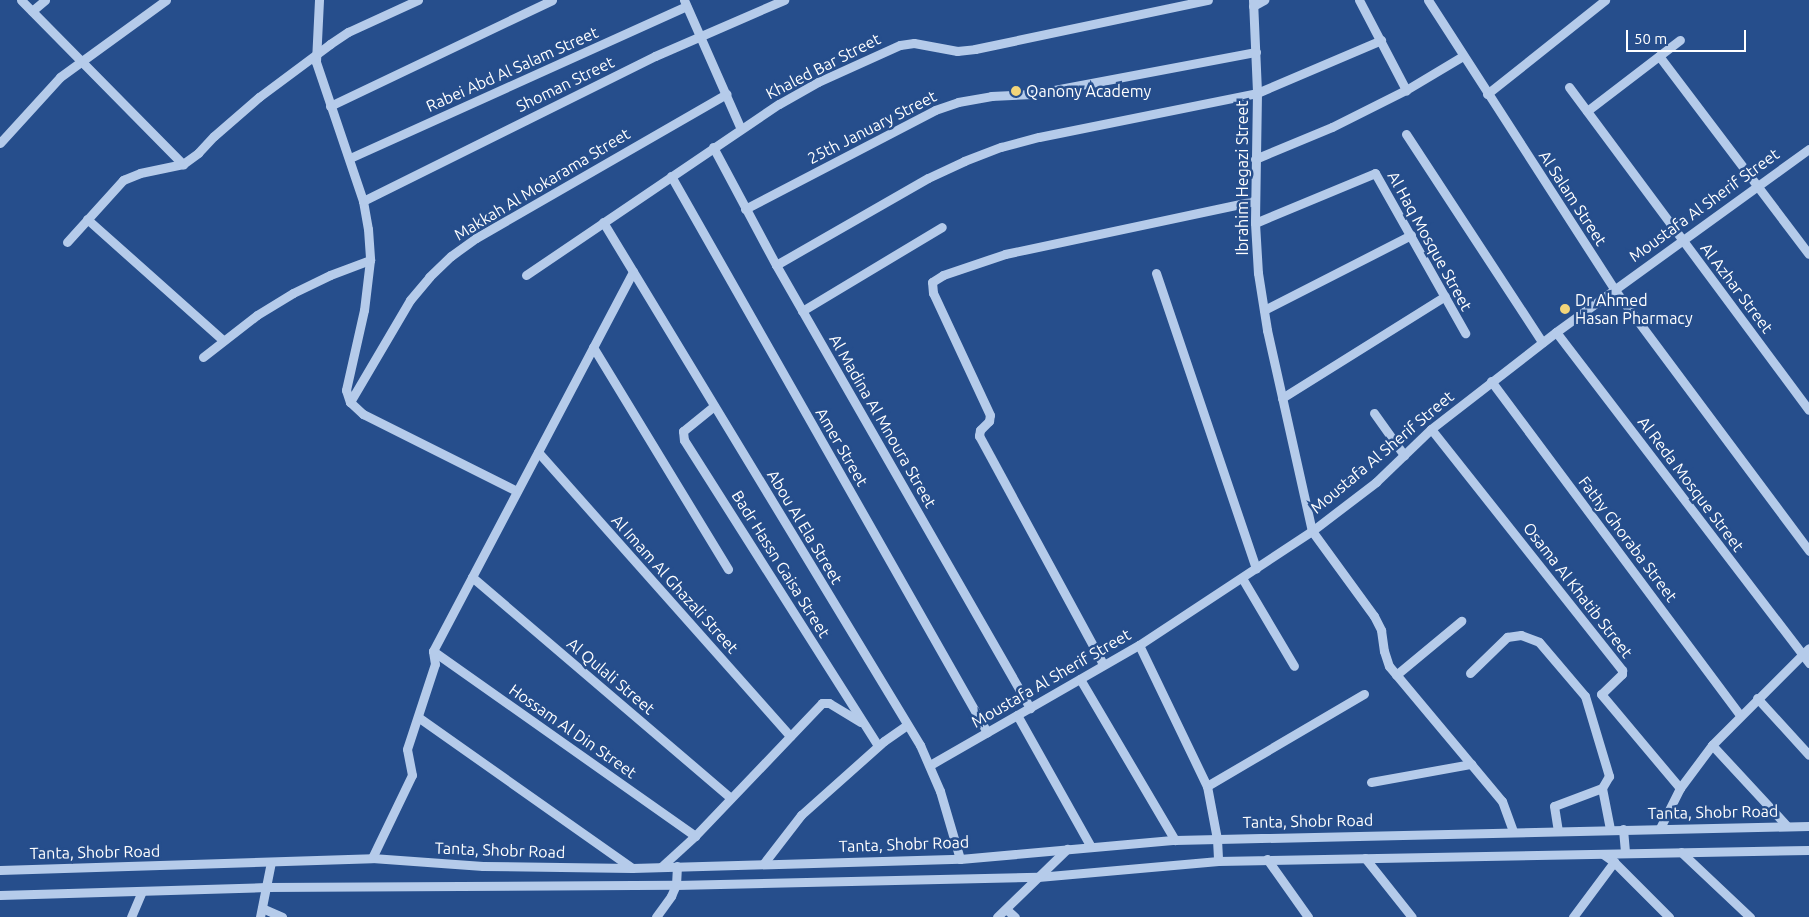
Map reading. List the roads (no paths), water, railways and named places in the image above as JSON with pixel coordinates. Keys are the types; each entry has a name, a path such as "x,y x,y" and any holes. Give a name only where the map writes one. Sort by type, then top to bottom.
{"street":[{"path":"21,0 183,164"},
{"path":"32,11 45,0"},
{"path":"0,143 60,77 166,0"},
{"path":"319,0 316,54 320,74 350,158 363,201 368,229 370,260 364,310 346,390 350,402 363,414 517,491"},
{"path":"67,242 123,180 140,173 183,164 198,153 214,136 259,97 316,54 348,32 418,0"},
{"path":"330,106 552,0"},
{"name":"Shoman Street","path":"363,201 700,36 784,0"},
{"name":"Khaled Bar Street","path":"526,275 741,129 818,82 900,44 914,43 957,51 974,49 1208,0"},
{"path":"1253,3 1264,0"},
{"path":"1360,0 1406,90"},
{"name":"Al Salam Street","path":"1428,0 1614,288 1809,551"},
{"path":"1487,94 1605,0"},
{"path":"685,3 741,129"},
{"name":"Rabei Abd Al Salam Street","path":"350,158 685,3"},
{"name":"Ibrahim Hegazi Street","path":"1253,3 1257,93 1254,201 1264,310 1312,531"},
{"path":"776,265 928,178 964,161 1001,147 1039,137 1257,93 1381,40"},
{"path":"1586,111 1680,40"},
{"name":"25th January Street","path":"745,209 935,110 958,102 992,96 1033,94 1256,52"},
{"path":"1255,159 1332,127 1406,90 1464,56"},
{"path":"1659,56 1809,254"},
{"name":"Al Azhar Street","path":"1569,87 1809,410"},
{"name":"Makkah Al Mokarama Street","path":"350,402 410,300 429,277 451,256 476,238 726,94"},
{"path":"1406,134 1542,342"},
{"name":"Al Madina Al Mnoura Street","path":"713,147 776,265 1030,708"},
{"name":"Moustafa Al Sherif Street","path":"930,764 1139,645 1312,531 1353,501 1431,429 1542,342 1682,238 1809,149"},
{"name":"Al Haq Mosque Street","path":"1255,223 1373,172 1378,176 1465,333"},
{"name":"Amer Street","path":"671,176 987,732"},
{"path":"1104,664 979,436 980,430 989,421 990,415 933,293 932,282 943,275 1005,254 1254,201"},
{"path":"87,220 223,340"},
{"name":"Abou Al Ela Street","path":"603,222 930,764 943,800 960,859"},
{"path":"802,311 942,227"},
{"path":"1264,310 1411,235"},
{"path":"203,357 223,340 293,293 330,275 370,260"},
{"path":"372,858 412,775 407,749 435,664 433,651 633,271"},
{"path":"1156,273 1256,569"},
{"path":"1282,398 1444,296"},
{"name":"Al Reda Mosque Street","path":"1556,332 1809,663"},
{"path":"593,347 728,569"},
{"name":"Fathy Ghoraba Street","path":"1492,381 1740,715"},
{"name":"Badr Hassn Gaisa Street","path":"714,406 683,432 684,440 878,746"},
{"path":"1374,413 1404,455"},
{"name":"Osama Al Khatib Street","path":"1431,429 1622,670 1622,674 1601,694 1680,788"},
{"name":"Al Imam Al Ghazali Street","path":"538,452 790,736"},
{"path":"1312,531 1374,616 1380,630 1386,659 1396,675 1502,802 1513,831"},
{"name":"Al Qulali Street","path":"472,577 731,798"},
{"path":"1242,578 1294,666"},
{"path":"1396,675 1461,621"},
{"path":"1470,673 1507,636 1521,635 1540,642 1585,696 1609,772 1608,781 1602,788 1554,806 1558,830"},
{"path":"1139,645 1207,786 1217,839 1218,861"},
{"path":"1660,828 1680,788 1712,745 1809,648"},
{"name":"Hossam Al Din Street","path":"433,651 695,836"},
{"path":"1080,679 1175,840"},
{"path":"1207,786 1364,694"},
{"path":"1757,698 1809,755"},
{"path":"661,867 695,836 819,706 826,702 864,724"},
{"path":"1017,715 1091,847"},
{"path":"418,717 632,868"},
{"path":"764,863 801,815 878,746 907,725"},
{"path":"1712,745 1787,826"},
{"path":"1371,782 1471,764"},
{"path":"1602,788 1610,829"},
{"name":"Tanta, Shobr Road","path":"0,870 372,858 483,866 632,868 960,859 1175,840 1558,830 1809,826"},
{"path":"1623,829 1625,853"},
{"path":"997,917 1067,849"},
{"name":"Tanta, Shobr Road","path":"0,895 266,888 676,885 1038,877 1218,861 1267,859 1809,850"},
{"path":"1681,852 1750,917"},
{"path":"1603,854 1614,862 1669,917"},
{"path":"1365,858 1412,917"},
{"path":"1267,859 1308,917"},
{"path":"271,862 261,912 282,917"},
{"path":"1573,917 1614,862"},
{"path":"656,917 671,896 676,885 677,866"},
{"path":"131,917 142,891"},
{"path":"1006,909 1016,917"}],"place":[{"name":"Qanony Academy","path":"1016,91"},
{"name":"Dr Ahmed Hasan Pharmacy","path":"1565,309"}]}
